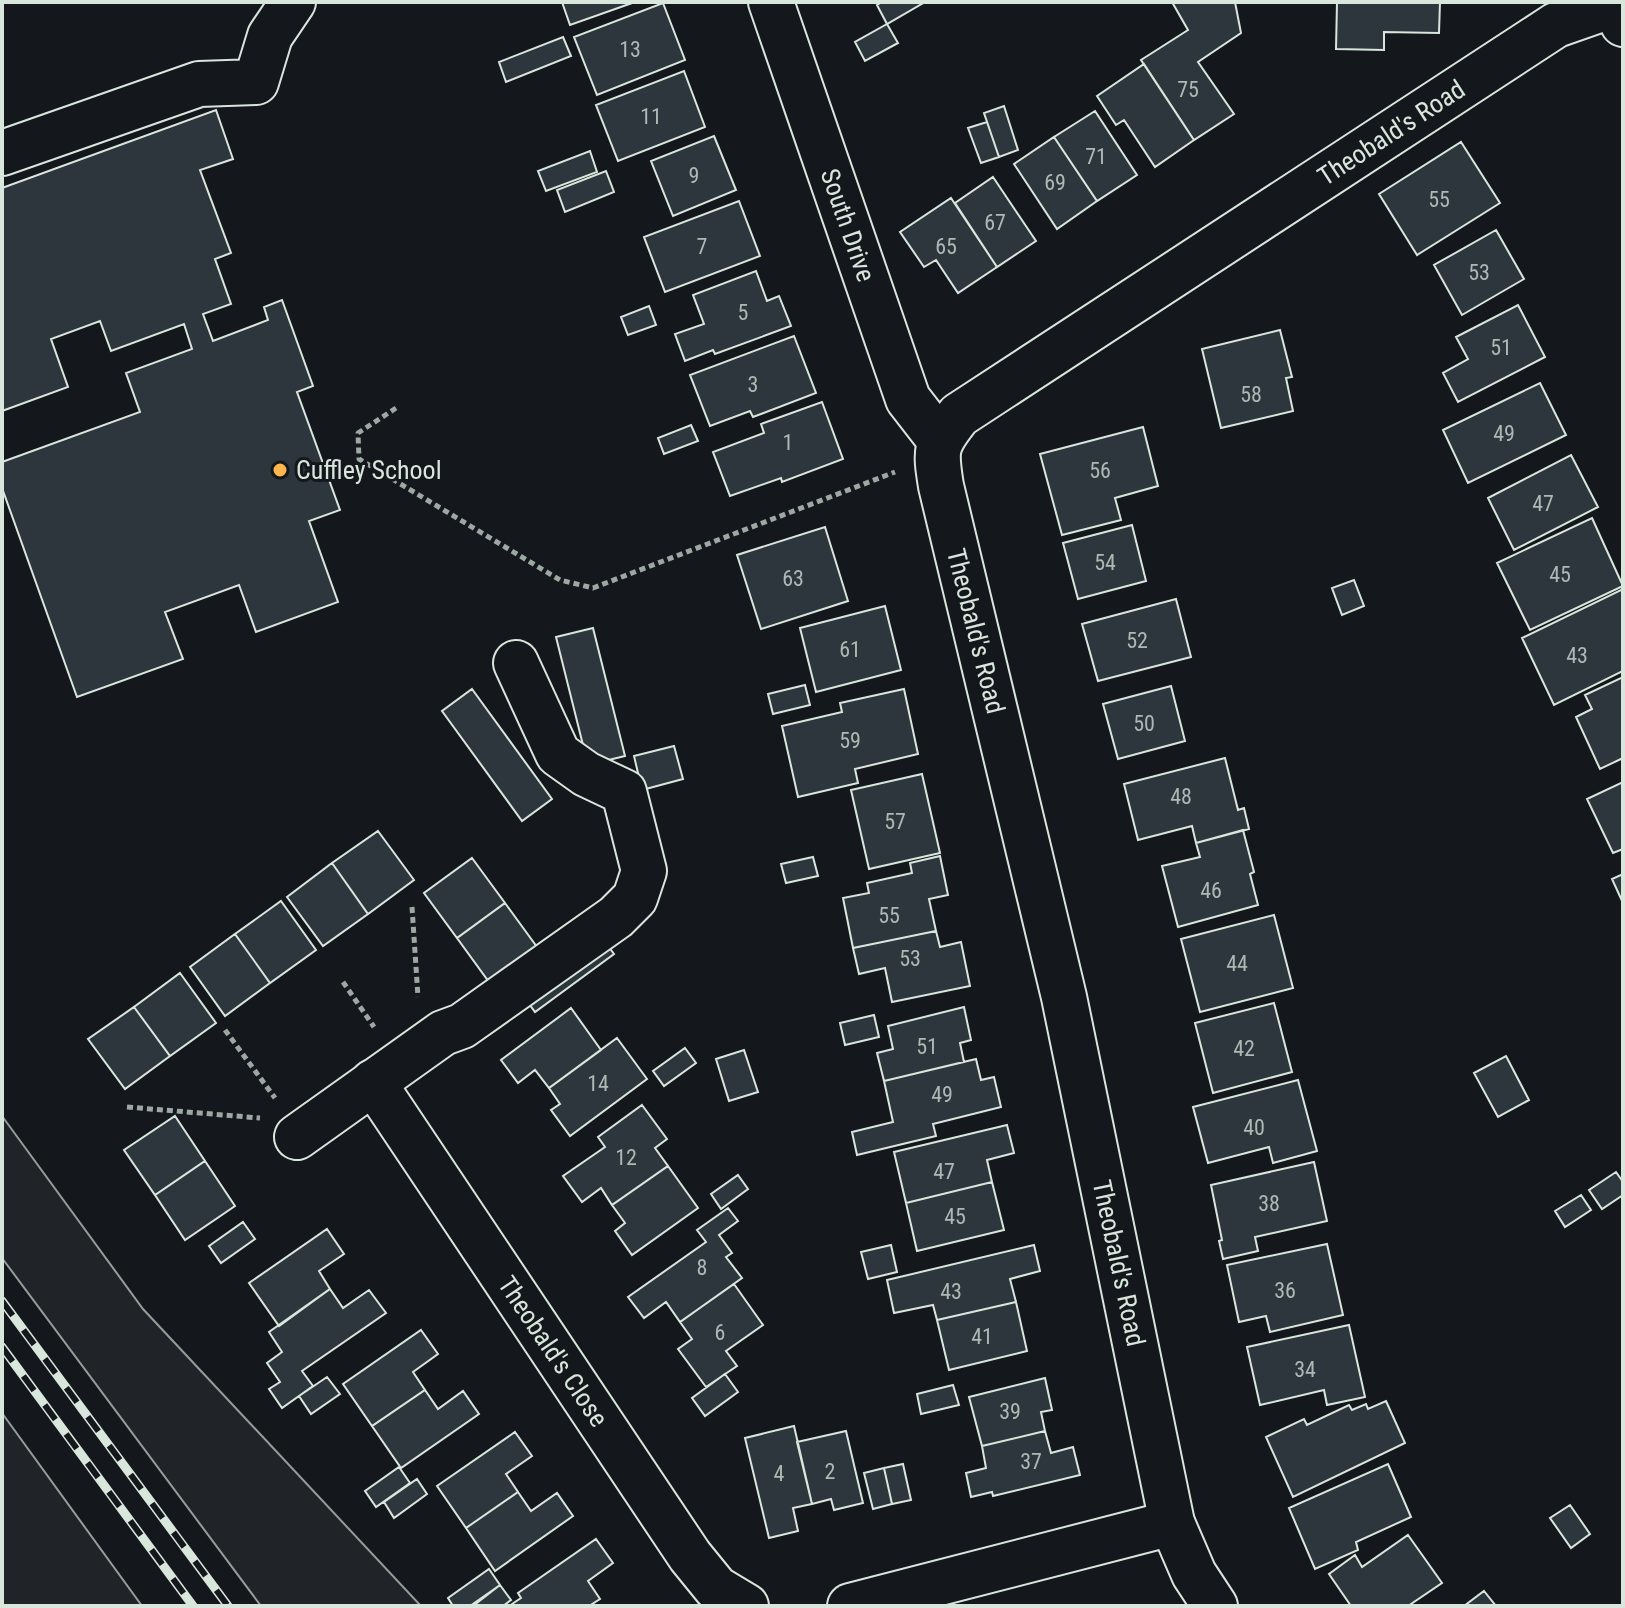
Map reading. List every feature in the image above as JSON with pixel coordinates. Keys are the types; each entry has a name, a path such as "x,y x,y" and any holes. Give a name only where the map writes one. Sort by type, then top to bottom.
{"street":[{"path":"2,153 199,84 256,82 270,36 293,2"},
{"name":"South Drive","path":"771,2 908,399 939,439"},
{"name":"Theobald's Road","path":"1215,1606 1194,1574 1172,1523 1064,997 941,486 937,460 939,439 959,415 1556,25 1620,10"},
{"path":"283,1121 387,1073 431,1020 462,1026 616,917 635,898 644,871 624,792 586,774 558,754 516,663"},
{"name":"Theobald's Close","path":"387,1073 690,1556 716,1588 746,1606"},
{"path":"850,1606 1172,1523"}],"path":[{"path":"396,408 358,433 359,459 560,580 593,588 904,469"},
{"path":"412,907 431,1020"},
{"path":"343,982 387,1073"},
{"path":"225,1030 283,1121"},
{"path":"127,1107 283,1121"}],"shaded area":[{"path":"2,1116 143,1309 421,1606 261,1606 2,1258"},
{"path":"2,1413 142,1606 2,1606"}],"building":[{"path":"562,2 635,2 570,25"},
{"path":"882,2 925,2 887,24 877,5"},
{"path":"1172,2 1235,2 1241,33 1198,62 1234,114 1194,140 1141,60 1188,30"},
{"path":"1337,2 1440,2 1439,33 1384,32 1384,50 1336,49"},
{"path":"663,3 685,60 597,95 574,37"},
{"path":"887,24 898,43 865,61 855,42"},
{"path":"563,37 571,56 506,82 499,62"},
{"path":"1144,64 1194,140 1155,167 1124,120 1116,125 1097,96"},
{"path":"684,71 705,127 618,161 596,105"},
{"path":"1004,106 1018,150 999,157 984,113"},
{"path":"216,110 233,159 200,170 231,253 215,259 231,304 203,314 213,341 268,320 264,307 282,300 313,386 297,392 340,510 309,521 338,602 256,632 239,585 165,612 183,659 77,697 2,488 2,462 140,412 126,373 192,349 184,324 111,351 100,321 51,339 68,387 2,411 2,188"},
{"path":"1095,111 1137,175 1097,201 1054,137"},
{"path":"987,122 999,157 981,163 968,128"},
{"path":"714,136 736,190 673,216 651,161"},
{"path":"1054,137 1097,201 1057,229 1014,164"},
{"path":"1461,142 1500,203 1417,255 1379,194"},
{"path":"590,151 597,172 546,191 538,171"},
{"path":"606,171 614,192 565,212 557,190"},
{"path":"993,177 1036,241 997,267 955,203"},
{"path":"951,198 997,267 958,293 936,260 924,267 900,232"},
{"path":"739,201 760,256 665,292 644,237"},
{"path":"1496,230 1524,279 1462,315 1434,265"},
{"path":"756,271 767,301 779,296 791,326 715,354 713,350 685,361 675,334 704,324 693,295"},
{"path":"1518,305 1545,357 1458,402 1443,373 1468,359 1456,337"},
{"path":"649,306 656,325 628,335 621,317"},
{"path":"1280,330 1292,377 1286,378 1293,411 1221,428 1202,349"},
{"path":"794,336 816,393 753,417 750,411 710,426 690,375"},
{"path":"1540,383 1566,435 1468,483 1443,430"},
{"path":"822,402 843,459 782,482 781,478 730,496 713,452 764,433 761,424"},
{"path":"691,425 698,441 664,454 658,438"},
{"path":"1143,427 1158,486 1115,498 1121,520 1062,535 1040,454"},
{"path":"1571,455 1598,507 1514,550 1488,498"},
{"path":"1592,518 1623,586 1530,630 1497,563"},
{"path":"1132,525 1146,581 1078,599 1063,543"},
{"path":"825,527 848,601 761,629 737,555"},
{"path":"1354,580 1364,606 1342,615 1332,588"},
{"path":"1623,589 1623,671 1554,705 1522,638"},
{"path":"1176,599 1191,657 1098,681 1082,624"},
{"path":"885,606 901,670 816,692 800,628"},
{"path":"593,628 625,756 588,765 556,637"},
{"path":"1623,677 1623,758 1600,769 1576,717 1592,709 1585,695"},
{"path":"805,685 810,705 773,714 768,694"},
{"path":"1171,686 1185,741 1118,759 1103,704"},
{"path":"472,689 552,799 522,821 442,711"},
{"path":"904,689 918,754 855,769 858,783 798,797 782,726 842,712 840,703"},
{"path":"674,746 683,779 642,790 634,756"},
{"path":"1225,758 1238,810 1244,808 1249,829 1196,843 1192,826 1138,840 1124,784"},
{"path":"922,774 940,853 869,869 851,790"},
{"path":"1623,782 1623,849 1613,853 1587,799"},
{"path":"1243,830 1254,872 1250,874 1258,905 1178,927 1162,866 1200,857 1196,843"},
{"path":"378,831 414,880 368,914 332,863"},
{"path":"940,856 948,895 929,899 936,931 853,948 843,898 869,893 867,883 912,873 910,863"},
{"path":"813,857 818,876 786,883 781,864"},
{"path":"472,858 505,903 457,938 424,893"},
{"path":"332,863 368,914 323,946 287,897"},
{"path":"1623,874 1623,903 1612,879"},
{"path":"281,901 316,950 270,983 235,934"},
{"path":"505,903 537,947 489,982 457,938"},
{"path":"1274,915 1293,988 1200,1012 1181,939"},
{"path":"936,931 940,947 961,942 970,986 892,1002 885,968 859,974 853,948"},
{"path":"235,934 270,983 225,1016 190,967"},
{"path":"603,939 614,954 535,1012 524,997"},
{"path":"180,973 216,1023 170,1056 134,1007"},
{"path":"1274,1003 1292,1072 1213,1093 1195,1023"},
{"path":"134,1007 170,1056 125,1089 88,1039"},
{"path":"964,1007 971,1040 960,1043 964,1062 884,1081 877,1053 893,1049 888,1026"},
{"path":"571,1008 601,1050 549,1088 535,1070 518,1083 501,1060"},
{"path":"874,1015 879,1037 845,1045 840,1023"},
{"path":"617,1038 647,1079 570,1136 551,1110 560,1104 549,1088"},
{"path":"685,1048 696,1063 664,1086 653,1071"},
{"path":"744,1050 758,1092 729,1101 716,1059"},
{"path":"1506,1056 1529,1100 1498,1117 1474,1073"},
{"path":"976,1059 981,1080 994,1077 1001,1107 933,1124 936,1136 857,1155 852,1132 893,1122 884,1081"},
{"path":"1298,1080 1317,1151 1273,1163 1269,1147 1208,1163 1193,1107"},
{"path":"642,1105 667,1139 655,1148 668,1166 612,1205 601,1188 582,1202 563,1176 605,1147 598,1137"},
{"path":"175,1116 205,1161 155,1195 124,1150"},
{"path":"1007,1125 1014,1153 987,1160 992,1182 906,1203 894,1152"},
{"path":"205,1161 235,1206 185,1240 155,1195"},
{"path":"1314,1162 1327,1221 1255,1237 1258,1251 1223,1259 1211,1185"},
{"path":"668,1166 698,1208 632,1255 615,1231 625,1223 612,1205"},
{"path":"1616,1172 1623,1182 1623,1195 1602,1209 1589,1190"},
{"path":"738,1175 748,1189 721,1209 711,1194"},
{"path":"992,1182 1004,1230 917,1251 906,1203"},
{"path":"1581,1195 1591,1210 1565,1227 1555,1211"},
{"path":"728,1208 738,1221 719,1235 732,1253 726,1257 742,1278 680,1322 666,1302 644,1318 628,1297 706,1242 697,1230"},
{"path":"243,1222 255,1239 221,1263 209,1246"},
{"path":"327,1229 344,1254 319,1271 330,1289 279,1326 249,1283"},
{"path":"1327,1244 1343,1315 1270,1332 1266,1316 1239,1322 1227,1265"},
{"path":"891,1245 897,1272 868,1279 861,1252"},
{"path":"1034,1245 1040,1271 1010,1279 1016,1302 937,1320 933,1305 894,1313 887,1280"},
{"path":"734,1284 763,1325 726,1351 737,1366 706,1387 678,1349 692,1339 680,1322"},
{"path":"330,1289 343,1308 369,1290 386,1313 302,1371 313,1386 282,1408 269,1389 280,1382 267,1363 282,1352 269,1332"},
{"path":"1016,1302 1027,1351 949,1370 937,1320"},
{"path":"1349,1325 1365,1397 1327,1405 1324,1390 1260,1405 1247,1347"},
{"path":"421,1330 438,1354 413,1372 425,1390 372,1426 343,1384"},
{"path":"725,1374 738,1392 705,1416 692,1398"},
{"path":"327,1377 340,1394 311,1414 299,1396"},
{"path":"1045,1378 1052,1410 1041,1412 1045,1431 982,1446 969,1397"},
{"path":"953,1385 959,1405 921,1414 917,1394"},
{"path":"425,1390 438,1409 463,1391 479,1414 401,1468 372,1426"},
{"path":"1386,1401 1405,1443 1293,1497 1266,1437 1304,1419 1307,1425 1349,1405 1352,1410 1366,1404 1368,1409"},
{"path":"794,1426 812,1504 793,1508 798,1531 769,1538 745,1438"},
{"path":"846,1431 863,1503 834,1510 831,1499 812,1504 797,1442"},
{"path":"1045,1431 1051,1453 1073,1447 1080,1475 993,1496 992,1492 971,1497 966,1473 986,1468 982,1446"},
{"path":"515,1432 532,1456 506,1474 518,1492 466,1528 437,1486"},
{"path":"903,1464 911,1500 892,1504 884,1468"},
{"path":"1388,1464 1411,1517 1356,1542 1358,1550 1315,1569 1289,1508"},
{"path":"399,1467 410,1483 376,1507 365,1491"},
{"path":"884,1468 892,1504 873,1509 864,1473"},
{"path":"417,1479 427,1494 394,1518 384,1502"},
{"path":"518,1492 531,1511 557,1493 573,1516 495,1571 466,1528"},
{"path":"1570,1505 1590,1534 1571,1548 1550,1518"},
{"path":"1408,1535 1442,1583 1408,1606 1351,1606 1329,1574 1355,1555 1362,1567"},
{"path":"596,1539 613,1563 588,1581 600,1599 589,1606 513,1606 521,1598 518,1593"},
{"path":"489,1569 500,1585 470,1606 453,1606 448,1598"},
{"path":"500,1585 511,1600 503,1606 473,1606"},
{"path":"1484,1591 1496,1606 1464,1606"}],"railway":[{"path":"2,1301 228,1606"},
{"path":"2,1347 193,1606"}],"place":[{"name":"Cuffley School","path":"280,470"}]}
